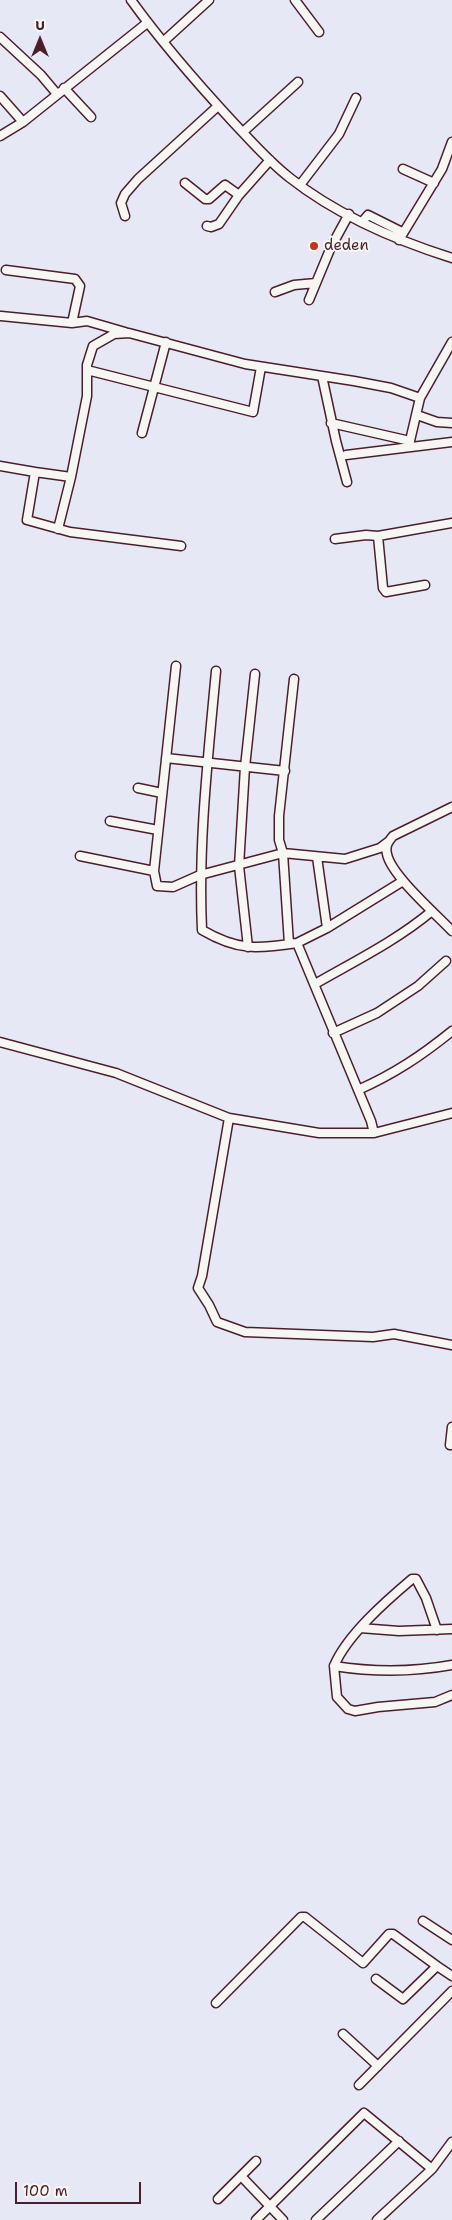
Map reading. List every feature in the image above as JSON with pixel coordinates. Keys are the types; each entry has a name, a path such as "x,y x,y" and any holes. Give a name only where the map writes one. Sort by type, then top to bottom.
{"street":[{"path":"131,0 218,106 270,160 300,185 362,222 452,258"},
{"path":"164,41 208,0"},
{"path":"295,0 319,32"},
{"path":"0,136 23,122 148,23"},
{"path":"0,37 91,117"},
{"path":"242,132 298,82"},
{"path":"0,96 23,122"},
{"path":"300,185 339,134 356,98"},
{"path":"125,216 121,203 125,194 148,169 218,106"},
{"path":"400,236 434,183 448,157 452,142"},
{"path":"207,226 212,227 218,224 239,195 270,160"},
{"path":"403,169 434,183"},
{"path":"185,182 206,199 225,185 239,195"},
{"path":"309,300 331,247 349,214"},
{"path":"6,270 75,279 80,286 72,323"},
{"path":"275,292 294,285 316,283"},
{"path":"1,316 72,323 87,321 261,367 316,373 322,376 391,388 420,398"},
{"path":"58,529 71,477 87,396 87,365 93,346 114,334 130,333"},
{"path":"142,432 166,342"},
{"path":"410,444 420,398 452,342"},
{"path":"87,370 253,412 261,367"},
{"path":"322,376 331,423 347,482"},
{"path":"417,415 437,422 452,423"},
{"path":"331,423 410,444"},
{"path":"346,455 410,444 452,442"},
{"path":"0,466 71,477"},
{"path":"35,472 27,520 76,533 181,546"},
{"path":"335,539 378,536 452,523"},
{"path":"378,536 383,588 386,592 425,585"},
{"path":"176,666 154,871 157,886 173,888 200,875 283,853 345,859 380,848 393,836 452,807"},
{"path":"216,671 207,763 200,875 202,930 220,941 248,947 293,943 327,928 404,881"},
{"path":"248,947 239,866 245,767 255,674"},
{"path":"294,679 279,816 279,840 283,853 293,943 315,984 374,1133"},
{"path":"166,758 285,771"},
{"path":"138,788 162,793"},
{"path":"110,821 158,830"},
{"path":"388,842 386,851 388,859 404,881 452,931"},
{"path":"80,856 154,871"},
{"path":"316,857 327,928"},
{"path":"315,984 412,928 432,911"},
{"path":"333,1032 377,1014 418,986 446,961"},
{"path":"358,1090 389,1077 422,1055 452,1031"},
{"path":"0,1042 116,1073 229,1118 319,1133 374,1133 452,1113"},
{"path":"229,1118 202,1276 198,1288 209,1305 216,1322 245,1332 373,1336 394,1334 452,1345"},
{"path":"450,1445 452,1426"},
{"path":"437,1630 422,1586 416,1579 412,1579 360,1628 345,1646 334,1666 337,1697 348,1708 355,1711 435,1702 452,1695"},
{"path":"360,1628 399,1631 452,1629"},
{"path":"334,1666 355,1669 403,1670 452,1665"},
{"path":"216,2002 301,1917 305,1916 363,1963 389,1934 393,1934 452,1976"},
{"path":"423,1921 452,1940"},
{"path":"376,1979 403,1999 437,1966"},
{"path":"359,2085 452,1992"},
{"path":"343,2034 378,2066"},
{"path":"256,2220 364,2113 432,2169"},
{"path":"316,2220 398,2141"},
{"path":"377,2220 432,2169 452,2142"},
{"path":"218,2199 256,2161"},
{"path":"240,2176 283,2220"}],"place":[{"name":"deden","path":"314,246"}]}
